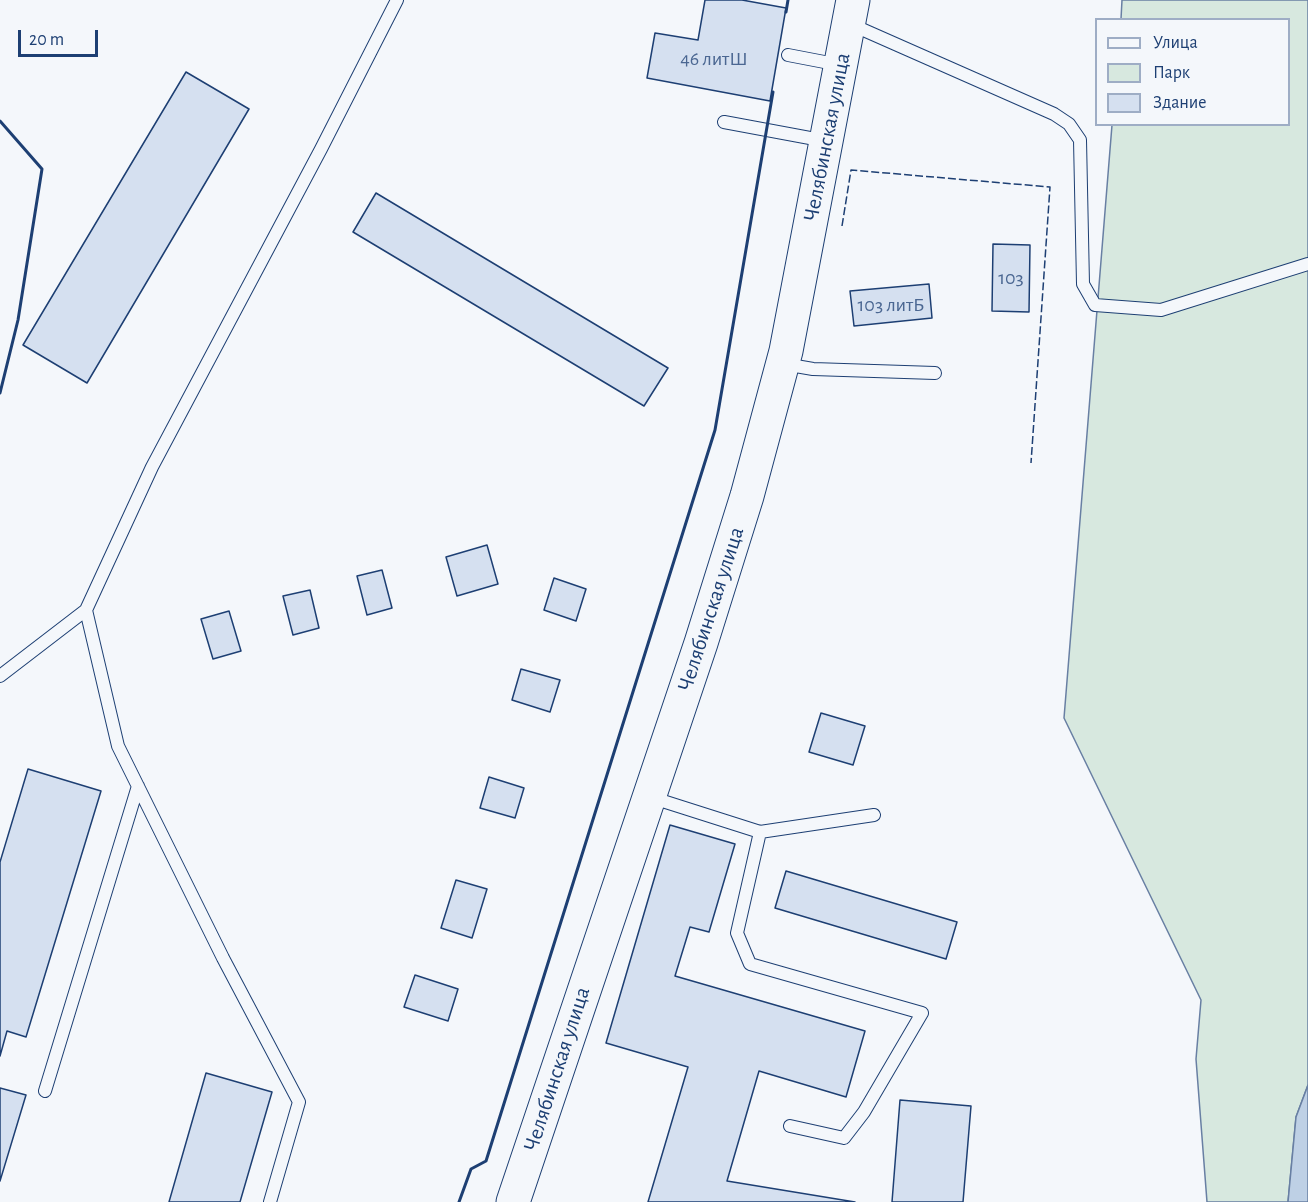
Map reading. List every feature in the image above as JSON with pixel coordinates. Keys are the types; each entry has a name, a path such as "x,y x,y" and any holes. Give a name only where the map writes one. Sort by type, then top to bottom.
{"street":[{"name":"Челябинская улица","path":"513,1202 701,643 747,496 782,363 851,12"}],"lane":[{"path":"0,676 86,610 152,467 321,149 397,0"},
{"path":"851,12 1054,114 1069,124 1080,140 1083,284 1095,305 1161,310 1308,264"},
{"path":"788,54 841,65"},
{"path":"724,122 827,141"},
{"path":"782,363 813,369 934,373"},
{"path":"86,610 118,746 223,958 299,1102 270,1202"},
{"path":"45,1091 138,786"},
{"path":"649,797 760,832 874,815"},
{"path":"760,832 736,933 750,964 922,1013 864,1112 844,1138 790,1126"}],"green space":[{"path":"1122,0 1308,0 1308,1085 1296,1117 1288,1202 1207,1202 1196,1059 1201,1000 1064,718 1112,126 1290,126 1290,18 1121,18"}],"water":[{"path":"1308,1085 1308,1202 1288,1202 1296,1117"}],"building":[{"path":"705,0 742,0 786,8 770,101 647,78 655,33 698,40"},
{"path":"186,72 249,109 87,383 23,345"},
{"path":"376,193 668,368 644,406 353,232"},
{"path":"993,244 1030,245 1029,312 992,311"},
{"path":"929,284 932,318 854,326 850,291"},
{"path":"487,545 498,584 457,596 446,557"},
{"path":"382,570 392,608 367,615 357,576"},
{"path":"554,578 586,589 576,621 544,610"},
{"path":"310,590 319,628 293,635 283,596"},
{"path":"229,611 241,651 213,659 201,619"},
{"path":"521,669 560,680 550,712 512,700"},
{"path":"821,713 865,726 853,765 809,752"},
{"path":"28,769 101,791 26,1037 7,1031 0,1056 0,862"},
{"path":"489,777 524,788 515,818 480,808"},
{"path":"670,825 735,844 709,932 690,927 675,976 865,1031 846,1097 759,1071 727,1181 855,1202 648,1202 688,1067 606,1043"},
{"path":"786,871 957,922 946,959 775,908"},
{"path":"456,880 487,889 472,938 441,928"},
{"path":"415,975 458,989 448,1021 404,1007"},
{"path":"206,1073 272,1092 240,1202 169,1202"},
{"path":"0,1088 26,1095 0,1181"},
{"path":"900,1100 971,1106 963,1202 892,1202"}],"fence":[{"path":"842,226 851,170 1050,187 1031,463"}],"wall":[{"path":"786,12 788,0"},
{"path":"459,1202 471,1169 486,1161 715,430 773,92"},
{"path":"0,121 42,169 18,320 0,393"}]}
